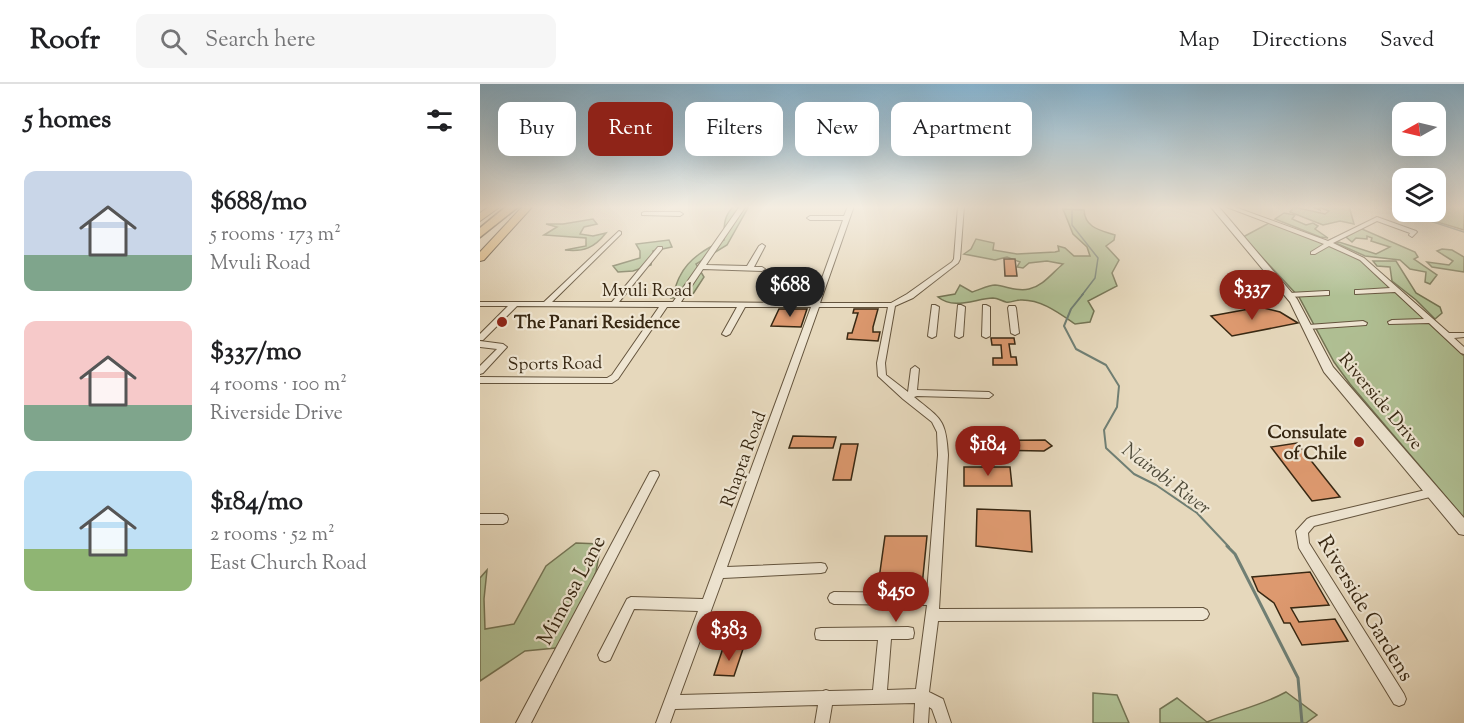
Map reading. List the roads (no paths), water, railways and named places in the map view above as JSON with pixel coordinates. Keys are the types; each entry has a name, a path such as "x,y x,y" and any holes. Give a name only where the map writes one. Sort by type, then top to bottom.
{"highway":[{"path":"480,255 497,236"},
{"path":"480,255 499,236"}],"street":[{"path":"544,305 617,236"},
{"path":"675,305 722,236"},
{"name":"Rhapta Road","path":"663,723 840,236"},
{"path":"921,723 932,615 943,455 942,432 936,420 909,395 884,380 880,371 892,305 910,296 955,263 959,236"},
{"name":"Riverside Drive","path":"1239,236 1289,295 1308,327 1328,369 1464,529"},
{"path":"1308,236 1362,258 1464,351"},
{"path":"1313,253 1343,236"},
{"path":"750,268 762,246"},
{"path":"613,305 660,248"},
{"path":"701,267 762,268"},
{"path":"1358,292 1396,290"},
{"path":"1289,295 1326,293"},
{"name":"Mvuli Road","path":"480,304 892,305"},
{"path":"726,334 742,304"},
{"path":"480,338 514,305"},
{"name":"Sports Road","path":"480,380 609,381 615,376 664,305"},
{"path":"932,336 935,307"},
{"path":"959,336 961,307"},
{"path":"986,307 986,336"},
{"path":"1012,308 1016,333"},
{"path":"1392,322 1430,321"},
{"path":"1308,327 1363,323"},
{"path":"1448,336 1464,335"},
{"name":"Sports Road","path":"480,344 503,347 480,371"},
{"path":"909,395 915,369"},
{"path":"909,395 989,395"},
{"name":"Mimosa Lane","path":"523,723 654,475"},
{"name":"Riverside Gardens","path":"1399,699 1303,544 1302,531 1311,522 1434,492"},
{"path":"480,519 503,519"},
{"path":"718,573 821,568"},
{"path":"834,598 933,600"},
{"path":"605,655 631,603 706,605"},
{"path":"932,615 1203,614"},
{"path":"879,697 885,633"},
{"path":"821,634 908,633"},
{"path":"670,702 922,696 938,704 944,723"},
{"path":"822,723 826,697"}],"waterway":[{"name":"Nairobi River","path":"1081,236 1098,258 1095,278 1082,295"},
{"name":"Nairobi River","path":"1083,294 1071,309 1064,326 1076,349 1106,365 1119,386 1117,407 1104,430 1106,448 1134,474 1156,485 1197,513 1229,547"},
{"name":"Nairobi River","path":"1227,546 1235,554 1298,678 1302,723"}],"place":[{"name":"The Panari Residence","path":"502,322"},
{"name":"Consulate of Chile","path":"1359,442"}]}
